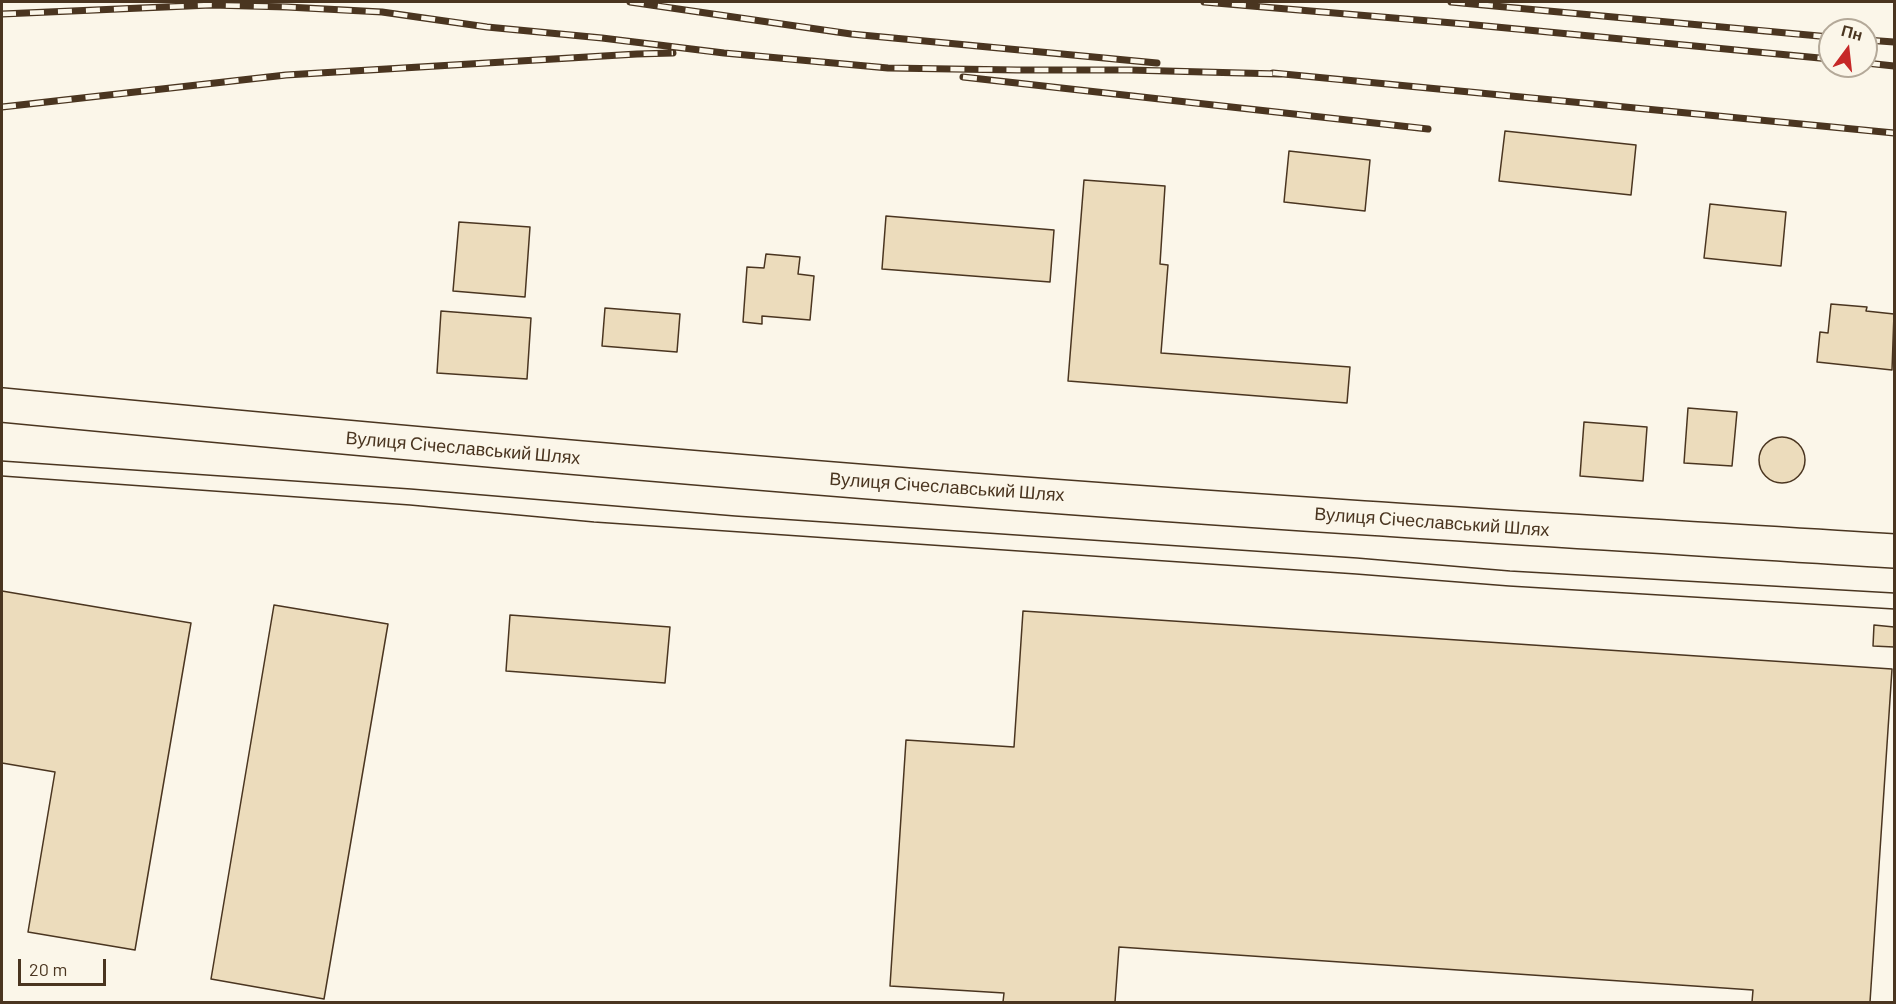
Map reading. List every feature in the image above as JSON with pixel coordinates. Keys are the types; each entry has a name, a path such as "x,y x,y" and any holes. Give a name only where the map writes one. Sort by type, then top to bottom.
{"main road":[{"name":"Вулиця Січеславський Шлях","path":"2,405 408,444 949,488 1504,527 1894,551"}],"building":[{"path":"1505,131 1636,145 1631,195 1499,181"},
{"path":"1289,151 1370,160 1365,211 1284,202"},
{"path":"1084,180 1165,186 1160,264 1168,265 1161,353 1350,367 1347,403 1068,381"},
{"path":"1710,204 1786,212 1781,266 1704,258"},
{"path":"886,216 1054,230 1050,282 882,269"},
{"path":"459,222 530,227 525,297 453,291"},
{"path":"766,254 800,257 798,274 814,276 810,320 762,316 762,324 743,322 747,267 764,268"},
{"path":"1831,304 1867,307 1866,311 1894,314 1892,370 1817,362 1820,332 1828,333"},
{"path":"605,308 680,314 677,352 602,346"},
{"path":"441,311 531,318 527,379 437,373"},
{"path":"1688,408 1737,412 1732,466 1684,463"},
{"path":"1584,422 1647,427 1643,481 1580,476"},
{"path":"1787,437 1799,443 1804,451 1804,469 1799,477 1791,482 1777,483 1765,477 1760,469 1759,455 1765,443 1773,438"},
{"path":"2,591 191,623 135,950 28,932 55,772 2,763"},
{"path":"274,605 388,624 324,999 211,979"},
{"path":"1023,611 1892,669 1870,1002 1752,1002 1753,990 1119,947 1115,1002 1003,1002 1004,993 890,986 906,740 1014,747"},
{"path":"510,615 670,627 665,683 506,671"},
{"path":"1874,625 1894,627 1894,647 1873,646"}],"tram line":[{"path":"2,461 411,489 735,516 1357,558 1510,571 1894,593"},
{"path":"2,476 410,505 594,522 1509,586 1894,609"}],"railway":[{"path":"630,2 851,34 1157,63"},
{"path":"1204,2 1818,58"},
{"path":"1451,2 1818,36"},
{"path":"2,14 211,5 287,7 382,12 487,27 888,68 1279,74"},
{"path":"1878,41 1894,42"},
{"path":"2,107 286,75 673,53"},
{"path":"1878,64 1894,66"},
{"path":"1273,73 1894,133"},
{"path":"963,77 1428,129"}]}
